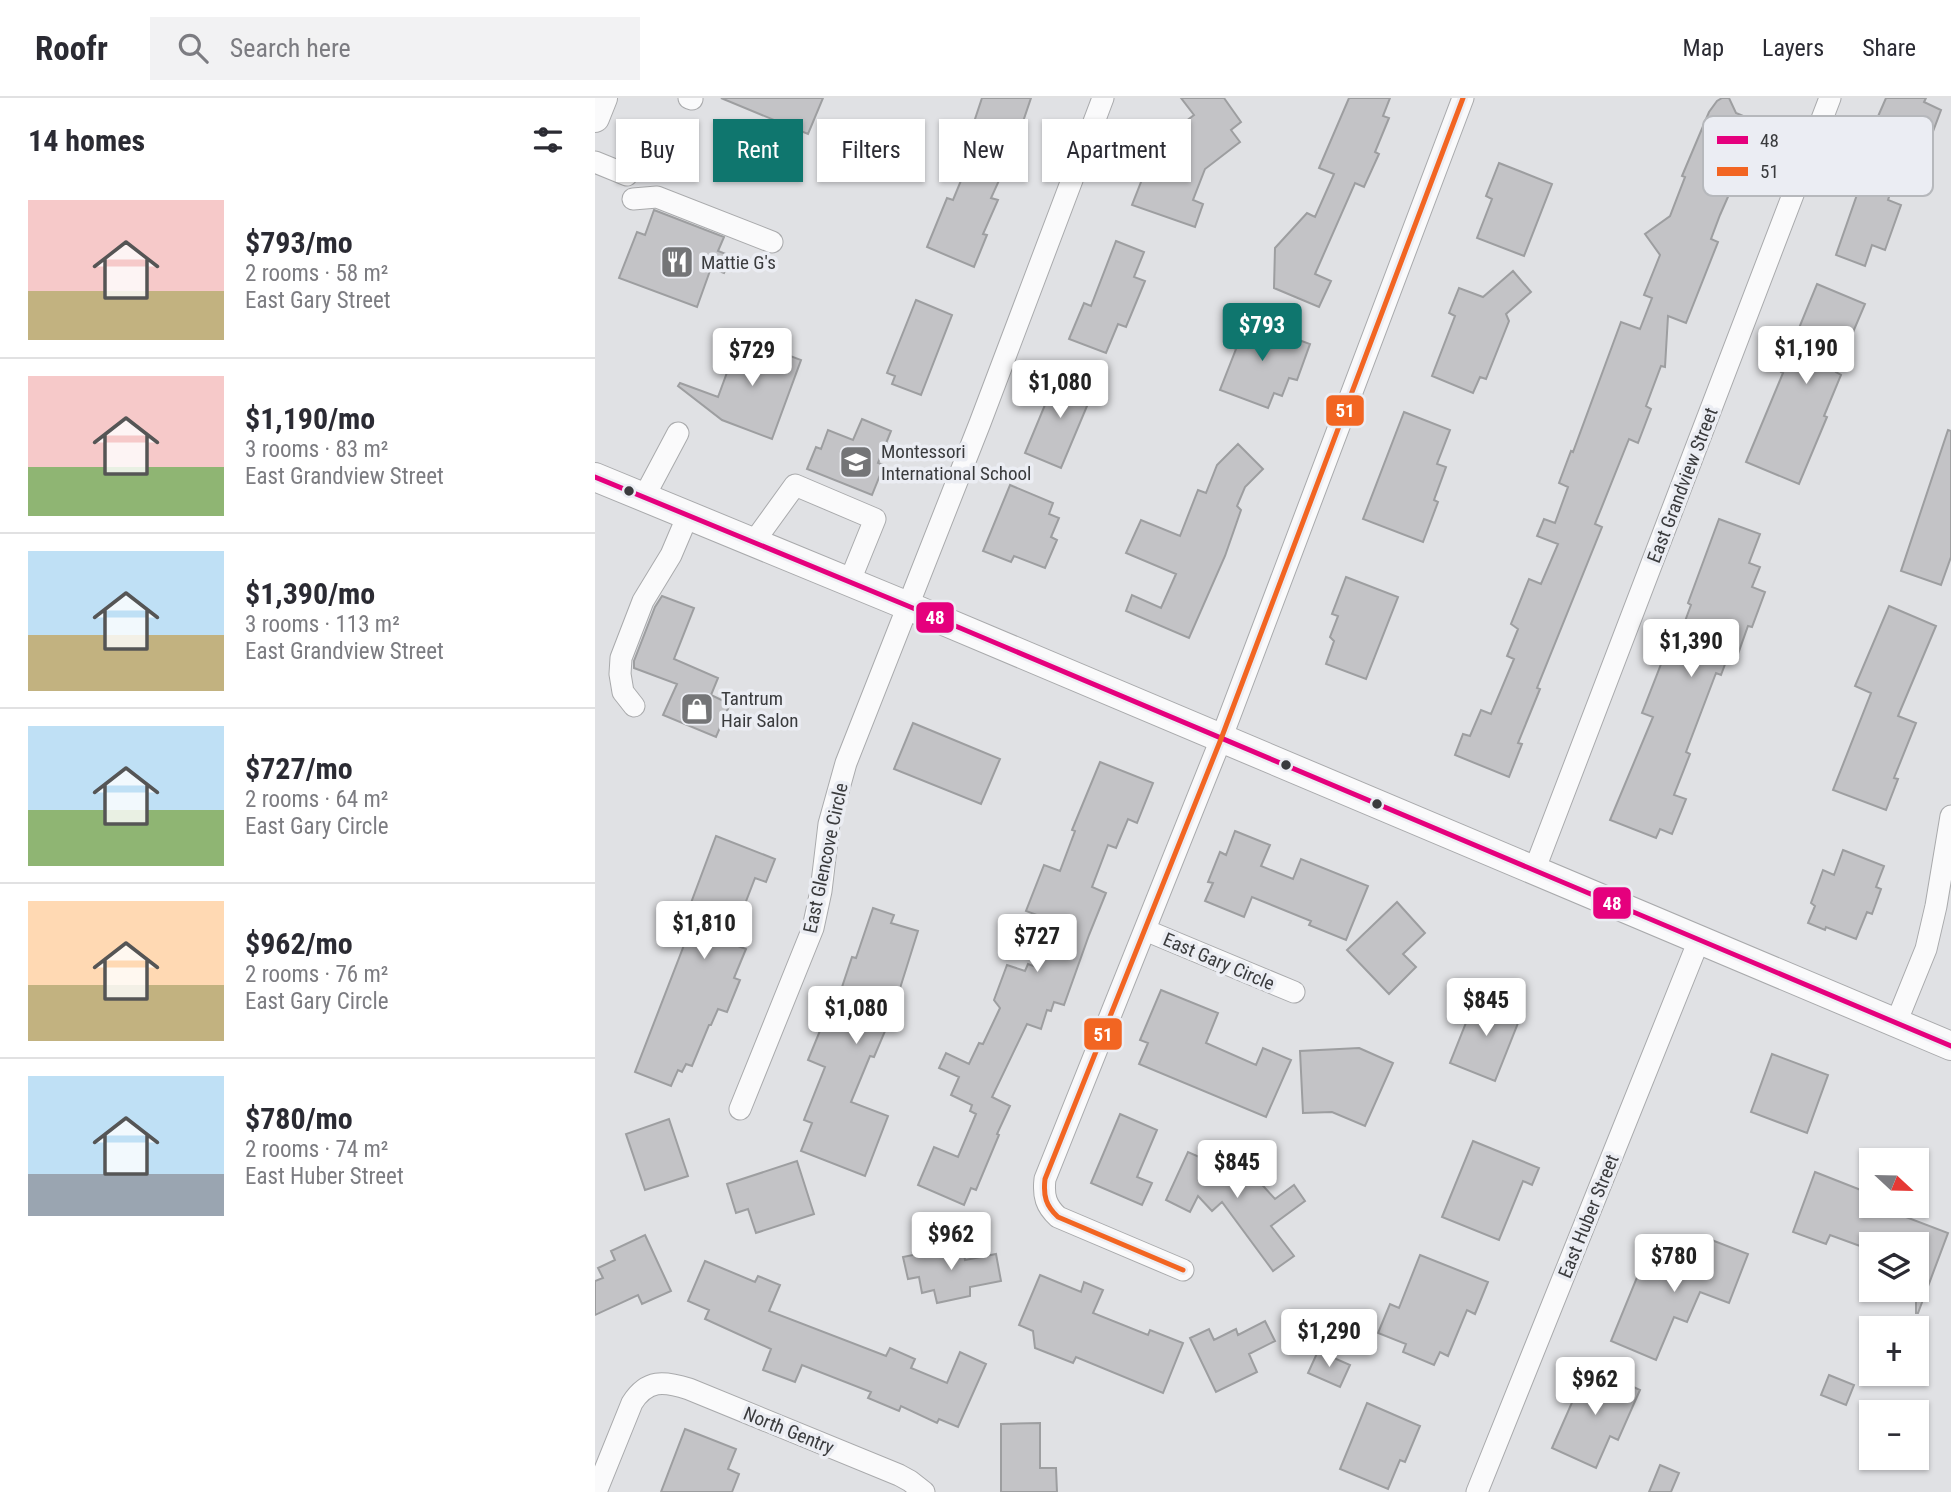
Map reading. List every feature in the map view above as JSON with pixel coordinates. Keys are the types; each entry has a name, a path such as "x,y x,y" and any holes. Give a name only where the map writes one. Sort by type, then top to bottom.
{"main road":[{"path":"595,118 603,98"},
{"path":"597,484 644,497 908,606 1951,1046"}],"street":[{"name":"East Glencove Circle","path":"740,1109 813,928 821,891 829,824 840,782 1103,98"},
{"name":"East Gary Circle","path":"1183,1270 1068,1223 1051,1210 1045,1201 1048,1168 1221,739 1463,98"},
{"name":"East Grandview Street","path":"1823,116 1830,98"},
{"path":"595,162 616,171"},
{"name":"East Grandview Street","path":"1534,871 1792,196"},
{"path":"633,199 657,197 772,242"},
{"path":"644,497 678,433"},
{"path":"753,543 795,485 875,519 849,583"},
{"path":"634,706 623,692 619,674 621,658 643,601 671,555 688,515"},
{"path":"1896,1023 1926,950 1951,816"},
{"name":"East Gary Circle","path":"1145,930 1294,992"},
{"name":"East Huber Street","path":"1477,1492 1699,940"},
{"name":"North Gentry","path":"596,1492 639,1391 662,1383 689,1389 899,1475 924,1492"}],"building":[{"path":"721,98 823,98 808,134 803,132 803,119 772,119"},
{"path":"982,98 1031,98 1024,119 975,119"},
{"path":"1181,98 1224,98 1241,122 1231,130 1240,142 1205,169 1193,200 1203,204 1195,227 1132,205 1141,182 1191,182 1191,119 1189,119 1194,115"},
{"path":"1349,98 1390,98 1383,116 1389,118 1375,152 1379,154 1364,187 1355,183 1315,274 1331,281 1319,307 1274,288 1275,248 1307,213 1315,217 1334,174 1319,168"},
{"path":"1729,98 1736,113 1743,116 1707,116 1717,101"},
{"path":"1886,98 1926,98 1924,102 1941,110 1933,131 1933,116 1878,116"},
{"path":"1703,126 1703,196 1728,196 1711,239 1718,242 1686,323 1668,316 1665,367 1661,366 1646,406 1651,409 1638,443 1629,439 1595,524 1602,527 1537,688 1540,689 1518,743 1522,744 1509,777 1455,755 1463,734 1470,736 1481,710 1491,714 1514,659 1507,656 1518,629 1511,624 1529,579 1541,584 1558,544 1537,536 1544,519 1555,523 1568,487 1559,483 1621,322 1640,329 1652,298 1644,295 1660,255 1645,234 1670,216 1685,177 1682,176"},
{"path":"1499,163 1552,184 1524,256 1477,238 1492,199 1486,196"},
{"path":"960,182 998,182 991,198 998,200 983,234 987,235 974,267 927,247 947,198 953,200"},
{"path":"1857,196 1889,196 1888,200 1901,205 1885,250 1872,245 1865,266 1836,255"},
{"name":"Mattie G's","path":"654,210 724,237 718,251 731,256 724,273 711,268 697,307 619,278 637,232 645,235"},
{"path":"1116,241 1144,252 1134,277 1145,281 1126,327 1118,324 1106,353 1069,339 1084,303 1091,306"},
{"path":"1513,271 1531,292 1506,314 1509,321 1486,379 1480,377 1473,393 1432,376 1455,316 1449,313 1459,288 1483,297"},
{"path":"1817,284 1865,304 1836,372 1841,375 1799,484 1746,462"},
{"path":"916,300 952,315 921,395 892,384 895,376 887,373"},
{"path":"1239,318 1310,344 1297,380 1289,378 1282,396 1274,393 1268,408 1220,390 1236,349 1229,346"},
{"path":"740,337 801,360 772,439 722,420 678,386 680,383 718,397"},
{"path":"1059,371 1095,387 1061,468 1025,453"},
{"path":"1404,412 1450,430 1437,464 1446,467 1434,500 1438,502 1423,542 1363,519"},
{"path":"862,419 891,431 878,463 884,465 872,495 807,469 816,447 821,449 828,430 853,440"},
{"path":"1948,430 1951,431 1951,557 1941,585 1901,571"},
{"path":"1238,444 1263,469 1245,487 1237,506 1241,510 1225,556 1189,638 1126,611 1132,595 1161,608 1176,574 1126,553 1141,520 1180,536 1198,490 1206,493 1217,465"},
{"path":"1010,485 1053,503 1049,514 1059,518 1051,537 1057,540 1045,568 1014,556 1011,562 983,551"},
{"path":"1719,519 1760,534 1749,563 1760,567 1752,587 1765,592 1738,654 1730,651 1721,675 1716,673 1686,752 1690,754 1674,795 1686,799 1672,834 1660,829 1656,838 1610,820 1653,717 1642,713 1665,654 1672,656"},
{"path":"1346,577 1398,597 1366,679 1326,664 1334,641 1330,637 1338,616 1332,614"},
{"path":"662,596 694,608 674,659 718,678 711,695 730,704 716,737 663,715 677,684 634,668 634,661 655,607"},
{"path":"1889,606 1936,626 1898,716 1916,723 1894,778 1898,779 1886,810 1833,790 1871,693 1855,686"},
{"path":"913,723 1000,759 981,804 894,769"},
{"path":"1100,762 1153,783 1137,823 1128,819 1116,848 1108,845 1092,887 1106,893 1064,1005 1054,1002 1051,1011 1047,1010 1041,1029 1027,1024 992,1097 1010,1106 976,1190 971,1188 964,1205 918,1185 934,1147 958,1157 976,1114 970,1111 972,1105 951,1095 959,1077 939,1068 946,1053 969,1064 979,1043 983,1044 1000,1008 994,1000 1007,965 1025,971 1028,964 1036,967 1053,921 1026,911 1044,865 1060,871 1075,831 1072,830"},
{"path":"1235,831 1270,845 1261,866 1293,879 1301,859 1368,886 1346,940 1309,925 1311,921 1252,897 1244,917 1205,901 1213,883 1208,882 1220,852 1226,855"},
{"path":"716,836 775,859 766,882 755,878 730,943 746,949 734,978 740,980 727,1012 718,1009 692,1066 686,1064 682,1072 678,1070 671,1086 635,1072 696,914 688,911"},
{"path":"1843,850 1884,866 1876,887 1881,889 1872,914 1867,912 1856,939 1808,923 1815,906 1811,903 1823,870 1834,875"},
{"path":"1397,902 1425,933 1403,954 1416,967 1389,994 1347,950"},
{"path":"873,908 894,915 891,923 918,931 891,1017 874,1057 870,1056 851,1102 888,1116 865,1176 801,1151 812,1123 804,1120 825,1067 808,1060 835,994 839,996 852,957 856,958"},
{"path":"1161,990 1218,1013 1206,1043 1256,1065 1263,1048 1291,1060 1266,1117 1139,1064 1148,1043 1140,1040"},
{"path":"1477,995 1522,1013 1495,1081 1450,1063"},
{"path":"1359,1048 1393,1063 1365,1126 1332,1112 1303,1113 1300,1051"},
{"path":"1772,1054 1828,1075 1807,1133 1751,1112"},
{"path":"1120,1114 1157,1130 1137,1177 1152,1183 1142,1205 1091,1183"},
{"path":"669,1119 688,1176 645,1190 626,1134"},
{"path":"1473,1141 1539,1168 1532,1185 1523,1181 1499,1240 1442,1217"},
{"path":"1229,1148 1275,1199 1294,1185 1305,1201 1271,1226 1294,1256 1273,1271 1222,1202 1212,1211 1198,1196 1190,1212 1166,1200 1188,1152 1213,1163"},
{"path":"797,1161 814,1214 756,1233 748,1209 736,1213 727,1184"},
{"path":"1815,1172 1859,1189 1859,1218 1909,1218 1948,1233 1929,1284 1929,1232 1859,1232 1859,1246 1830,1235 1826,1244 1793,1232"},
{"path":"645,1235 671,1291 642,1304 638,1295 595,1315 595,1281 603,1278 598,1268 615,1260 611,1251"},
{"path":"1709,1239 1748,1254 1729,1303 1700,1292 1687,1322 1674,1317 1656,1360 1611,1341 1649,1248 1698,1268"},
{"path":"962,1245 965,1260 996,1254 1001,1281 970,1287 970,1296 937,1303 934,1290 922,1293 919,1277 908,1279 903,1257"},
{"path":"1420,1255 1488,1282 1475,1314 1467,1310 1448,1356 1440,1352 1434,1365 1403,1352 1406,1344 1378,1333 1390,1304 1399,1308"},
{"path":"705,1261 755,1282 758,1276 780,1285 769,1311 886,1356 890,1348 915,1359 911,1368 947,1383 960,1352 986,1364 958,1427 939,1419 937,1423 901,1406 899,1411 868,1398 871,1392 802,1365 795,1382 763,1370 771,1349 705,1319 709,1310 688,1301"},
{"path":"1040,1275 1081,1292 1084,1282 1103,1290 1093,1313 1148,1335 1150,1330 1183,1343 1163,1393 1076,1357 1073,1363 1035,1348 1033,1331 1019,1325"},
{"path":"1916,1302 1922,1302 1918,1313"},
{"path":"1265,1321 1275,1341 1249,1354 1257,1372 1216,1392 1190,1338 1209,1329 1214,1340 1236,1329 1238,1335"},
{"path":"1318,1351 1350,1365 1340,1387 1308,1373"},
{"path":"1588,1366 1640,1390 1618,1440 1610,1436 1596,1468 1552,1448"},
{"path":"1829,1375 1854,1385 1846,1405 1821,1395"},
{"path":"1367,1403 1420,1426 1405,1462 1400,1460 1388,1489 1340,1469"},
{"path":"1040,1423 1040,1468 1056,1468 1057,1492 1001,1492 1001,1424"},
{"path":"685,1429 736,1449 728,1469 739,1474 732,1492 661,1492"},
{"path":"1660,1465 1679,1473 1671,1492 1649,1492"}],"transit line":[{"name":"51","path":"1183,1270 1058,1217 1046,1200 1045,1179 1221,739 1463,98"},
{"name":"48","path":"595,477 908,606 1951,1046"}],"place":[{"name":"Mattie G's","path":"677,262"},
{"name":"Montessori International School","path":"856,462"},
{"name":"Tantrum Hair Salon","path":"697,709"}]}
